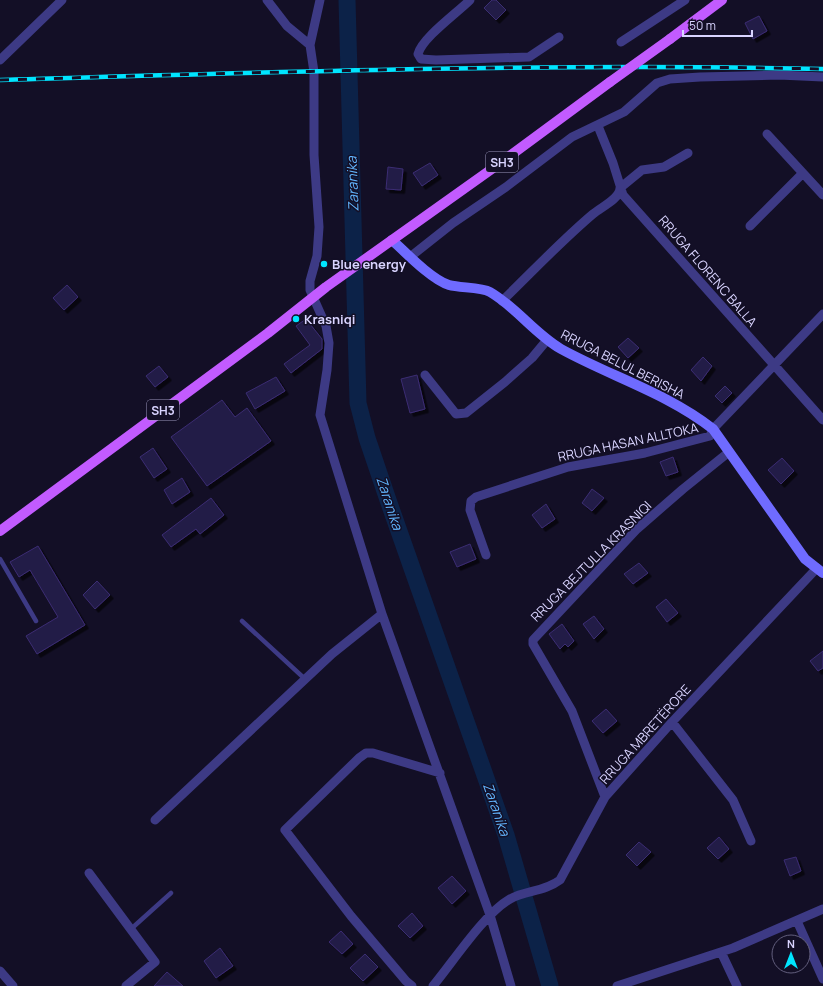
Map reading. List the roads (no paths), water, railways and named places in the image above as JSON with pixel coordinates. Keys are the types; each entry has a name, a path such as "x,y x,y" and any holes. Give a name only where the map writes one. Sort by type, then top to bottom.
{"main road":[{"name":"SH3","path":"0,531 268,333 326,287 503,161 722,0"}],"street":[{"path":"0,60 62,0"},
{"path":"267,0 287,26 310,45"},
{"path":"320,0 310,45 314,66 314,155 319,227 317,256 310,281 310,290 326,326 328,343 327,370 320,415 382,614 440,772 490,915 511,986"},
{"path":"470,0 419,49 418,54 421,59 436,60 529,57 559,37"},
{"path":"621,42 686,0"},
{"path":"410,257 453,223 506,187 572,137 598,126 624,112 656,83 670,79 779,75 823,77"},
{"name":"RRUGA FLORENC BALLA","path":"598,126 613,163 623,195 823,420"},
{"path":"767,134 823,195"},
{"path":"502,301 570,234 596,211 617,196 620,193 620,188 642,170 664,167 688,153"},
{"path":"750,226 803,173"},
{"name":"RRUGA BELUL BERISHA","path":"392,240 410,257 446,284 461,288 489,291 547,340 590,364 663,396 698,417 713,429 806,559 821,567"},
{"name":"RRUGA HASAN ALLTOKA","path":"486,555 470,510 471,501 476,497 568,467 645,453 710,436 713,429 823,314"},
{"path":"425,375 456,414 466,413 527,363 547,340"},
{"name":"RRUGA BEJTULLA KRASNIQI","path":"605,797 572,711 533,644 533,640 637,530 682,489 729,452"},
{"name":"RRUGA MBRETËRORE","path":"433,986 490,915 510,899 552,886 560,880 605,797 672,722 821,567"},
{"path":"155,820 332,654 382,614"},
{"path":"672,722 733,800 751,841"},
{"path":"412,986 351,916 286,834 285,830 366,753 373,753 440,772"},
{"path":"89,873 154,962 126,986"},
{"path":"617,986 722,952 823,909"},
{"path":"797,921 823,979"},
{"path":"722,952 737,986"},
{"path":"0,971 12,986"}],"lane":[{"path":"0,559 36,621"},
{"path":"242,621 306,680"},
{"path":"131,929 171,893"}],"waterway":[{"name":"Zaranika","path":"347,0 358,403 367,438 388,500 506,835 550,986"}],"railway":[{"path":"0,80 412,69 617,67 823,69"}],"place":[{"name":"Blue energy","path":"324,264"},
{"name":"Krasniqi","path":"296,319"}]}
